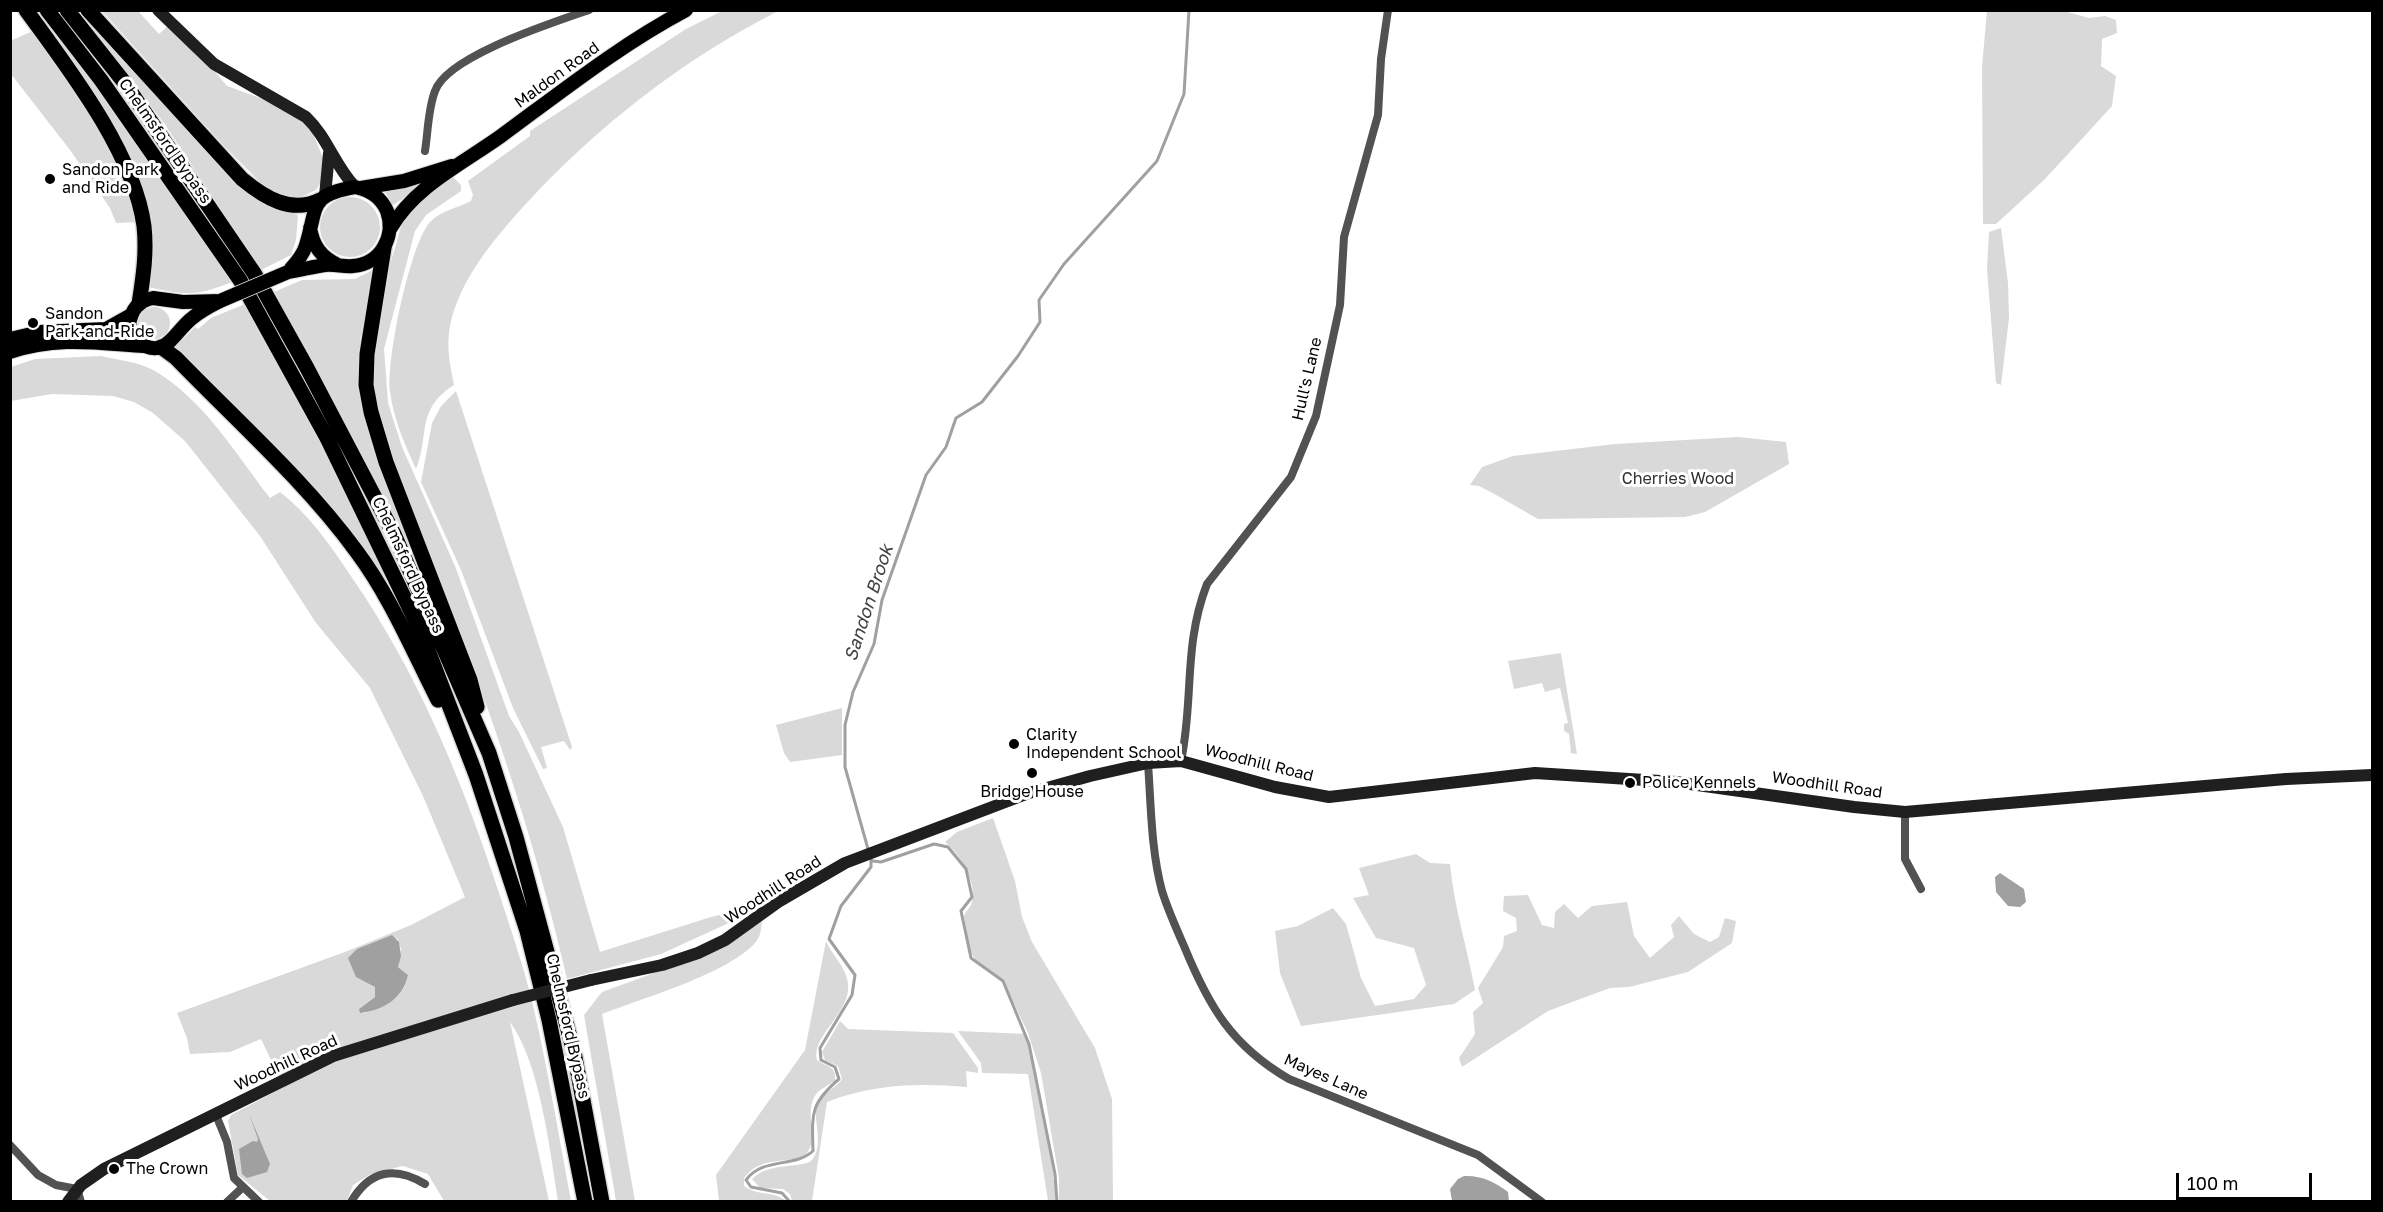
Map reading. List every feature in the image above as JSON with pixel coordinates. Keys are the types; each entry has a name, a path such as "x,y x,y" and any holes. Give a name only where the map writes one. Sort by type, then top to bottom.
{"highway":[{"path":"26,10 107,131 129,176 144,225 146,263 135,309"},
{"name":"Chelmsford Bypass","path":"47,10 101,80 240,279 295,375 373,530 421,633 476,775 527,931 549,1020 585,1202"},
{"name":"Chelmsford Bypass","path":"67,10 124,82 254,273 394,534 489,753 541,925 574,1052 602,1202"},
{"path":"88,10 242,179 255,190 284,205 297,207 322,198"},
{"path":"384,248 367,354 366,385 371,412 386,462 470,680 489,753"},
{"path":"161,347 176,358 272,455 330,517 359,553 384,596 476,775"}],"main road":[{"name":"Maldon Road","path":"358,188 404,181 454,165 486,147 624,47 682,11"},
{"name":"Maldon Road","path":"390,229 400,212 454,165"},
{"path":"10,352 51,342 75,340 161,347 189,320 220,301 288,272 338,264 355,266 366,263 384,248 390,229 384,204 374,194 358,188 336,190 322,198 312,213 301,256 288,272"},
{"path":"310,227 312,240 319,252 338,264"},
{"path":"10,339 40,332 106,329 153,298 220,301"},
{"path":"161,299 169,304 178,315 176,335"},
{"path":"135,309 131,333 144,346"}],"street":[{"path":"158,10 214,64 306,117 322,137 329,152 358,188"},
{"path":"425,151 435,90 444,78 466,61 491,48 589,10"},
{"name":"Hull's Lane","path":"1181,761 1189,658 1203,594 1213,573 1287,484 1316,416 1340,305 1344,237 1377,115 1381,59 1388,10"},
{"path":"322,198 329,152"},
{"name":"Woodhill Road","path":"68,1202 77,1189 104,1169 333,1056 513,1000 662,965 698,953 725,940 778,902 845,863 1029,793 1148,763 1181,761 1275,787 1329,797 1535,773 1676,782 1905,812 2275,780 2373,775"},
{"name":"Mayes Lane","path":"1148,763 1155,854 1162,890 1195,974 1225,1026 1263,1064 1289,1079 1478,1155 1542,1202"},
{"path":"1905,812 1905,860 1921,889"},
{"path":"216,1115 227,1142 231,1170 242,1188 259,1202"},
{"path":"10,1145 38,1175 56,1185 77,1189 81,1202"},
{"path":"351,1202 370,1178 392,1173 412,1176 425,1184"},
{"path":"227,1202 242,1188"}],"green space":[{"path":"724,10 778,11 742,30 674,73 610,123 523,207 479,262 461,293 450,326 448,349 454,385 442,394 429,414 416,469 394,411 390,376 401,303 415,253 422,234 430,222 444,212 471,201 473,195 468,181 530,136 530,131 686,29"},
{"path":"102,11 138,11 159,34 168,26 212,68 227,86 274,103 300,118 311,129 323,158 322,181 316,190 297,199 288,198 262,184 224,146"},
{"path":"1987,11 2064,11 2089,18 2105,16 2116,20 2117,33 2102,39 2101,66 2116,76 2112,106 2044,180 1996,224 1983,224 1982,67"},
{"path":"91,18 277,208 298,215 296,240 291,255 261,270 164,123 87,22"},
{"path":"35,30 66,75 107,146 119,170 137,222 116,223 110,208 70,150 11,74 10,41"},
{"path":"60,36 172,187 232,282 209,290 190,293 147,287 148,219 56,38"},
{"path":"452,176 461,185 461,191 426,215 415,231 384,349 388,403 402,447 455,566 509,716 519,732 563,827 600,952 711,917 728,913 732,916 731,922 661,954 567,979 531,843 488,708 395,473 378,413 373,367 375,333 385,281 402,225 415,206"},
{"path":"436,177 393,205 385,192"},
{"path":"350,197 367,202 375,210 380,227 375,244 367,252 350,257 333,252 325,244 320,227 325,210 333,202"},
{"path":"2001,228 2008,283 2009,318 2001,385 1996,383 1987,269 1989,232"},
{"path":"373,270 360,341 361,376 431,591 426,593 357,445 274,292 302,280 355,279"},
{"path":"245,304 312,422 397,598 392,600 372,563 172,350 195,327 198,329 211,318"},
{"path":"154,307 166,311 170,323 166,335 154,339 142,335 138,323 142,311"},
{"path":"101,356 142,365 173,383 204,412 270,498 280,492 305,515 327,541 365,597 387,632 425,704 442,741 486,854 520,958 533,1007 571,1201 558,1201 536,1083 529,1060 510,1022 549,1201 444,1201 428,1174 403,1166 371,1174 353,1185 347,1201 270,1201 238,1175 228,1121 231,1115 284,1087 261,1039 230,1052 190,1054 187,1038 177,1013 345,952 411,925 465,897 423,796 370,688 316,623 260,536 185,441 153,413 134,402 113,396 52,394 11,401 11,367 35,359","holes":["397,938 401,949 398,967 408,975 402,991 392,1001 363,1013 359,1009 375,997 375,987 370,982"]},
{"path":"456,391 572,747 570,750 564,741 541,747 547,768 543,769 513,708 461,570 421,482 432,423 441,406"},
{"name":"Cherries Wood","path":"1738,437 1786,442 1789,464 1705,512 1685,517 1538,519 1479,486 1470,485 1482,467 1513,456 1615,444"},
{"path":"1561,653 1577,754 1571,753 1569,734 1564,731 1564,724 1568,723 1560,688 1545,692 1542,683 1514,689 1508,661"},
{"path":"842,708 842,755 790,762 784,753 776,725"},
{"path":"993,818 1015,881 1022,917 1032,942 1095,1048 1112,1099 1113,1201 1059,1201 1059,1178 1041,1073 1028,1033 1003,981 976,960 969,950 964,916 973,897 970,879 957,854 945,842 957,832"},
{"path":"1416,854 1430,863 1450,864 1475,990 1454,1004 1301,1026 1280,973 1275,931 1298,926 1333,908 1346,924 1361,978 1375,1006 1414,999 1426,985 1414,948 1376,938 1353,898 1369,895 1359,868"},
{"path":"1528,895 1542,925 1554,928 1555,912 1564,904 1578,918 1592,906 1627,902 1634,936 1650,958 1674,937 1671,925 1679,916 1694,934 1710,942 1719,937 1725,918 1736,921 1732,943 1688,972 1629,987 1610,988 1548,1011 1462,1067 1459,1058 1475,1034 1473,1012 1483,1003 1478,988 1503,947 1504,936 1517,931 1516,918 1503,911 1504,896"},
{"path":"762,921 757,941 725,965 683,984 602,1014 635,1201 616,1201 584,1015 602,992 720,949"},
{"path":"826,941 845,972 848,994 816,1051 817,1060 833,1070 835,1081 819,1091 811,1105 811,1147 801,1157 760,1165 744,1178 744,1186 749,1189 777,1196 786,1201 719,1201 716,1175 805,1050"},
{"path":"840,1021 848,1029 953,1033 978,1068 978,1073 966,1071 967,1087 896,1086 844,1096 827,1102 812,1201 792,1201 790,1194 783,1189 760,1188 752,1179 759,1173 776,1167 808,1163 815,1155 818,1142 817,1105 819,1100 842,1079 838,1066 825,1060 822,1052"},
{"path":"958,1031 1026,1034 1037,1075 1054,1177 1052,1178 1055,1179 1056,1201 1048,1201 1028,1074 982,1073 981,1063"}],"shaded area":[{"path":"2000,873 2024,889 2026,902 2020,907 2008,906 1996,892 1995,877"},
{"path":"392,935 399,942 401,956 398,967 408,975 402,991 384,1006 360,1013 359,1009 375,997 375,987 356,977 348,958 357,949"},
{"path":"249,1114 270,1164 267,1172 247,1178 242,1174 239,1149 253,1141 257,1142 258,1139"},
{"path":"1464,1176 1482,1178 1498,1185 1508,1192 1509,1201 1452,1201 1450,1189 1458,1179"}],"waterway":[{"name":"Sandon Brook","path":"868,849 845,767 845,725 853,692 874,644 882,600 926,475 946,447 956,418 982,402 1018,356 1040,322 1039,300 1064,264 1157,161 1184,94 1189,10"},
{"path":"873,861 881,862 934,844 948,847 966,869 972,897 961,911 971,958 1003,981 1029,1044 1055,1174 1057,1202"},
{"name":"Sandon Brook","path":"790,1202 782,1193 751,1187 746,1180 761,1168 797,1159 813,1151 815,1110 823,1095 839,1079 835,1067 821,1060 820,1048 852,995 855,975 829,939 841,906 871,867 871,856"}],"place":[{"name":"Sandon Park and Ride","path":"50,179"},
{"name":"Sandon Park-and-Ride","path":"33,323"},
{"name":"Clarity Independent School","path":"1014,744"},
{"name":"Bridge House","path":"1032,773"},
{"name":"Police Kennels","path":"1630,783"},
{"name":"The Crown","path":"114,1169"}]}
